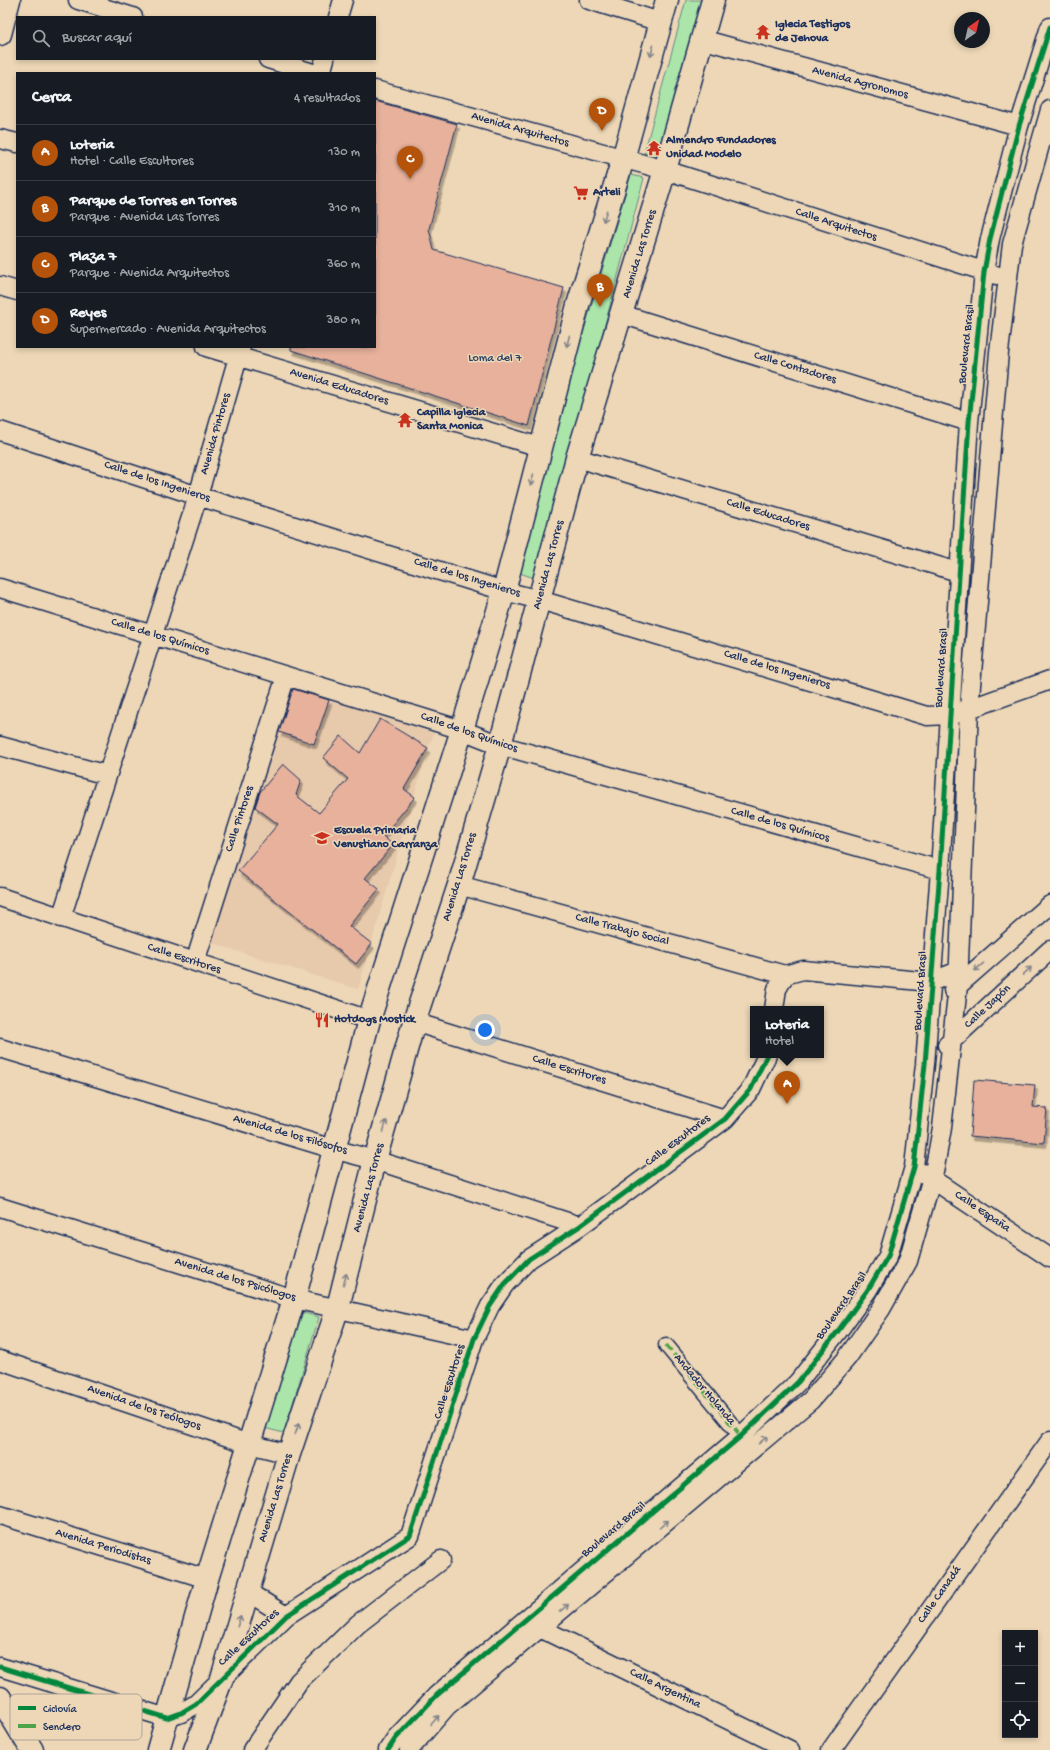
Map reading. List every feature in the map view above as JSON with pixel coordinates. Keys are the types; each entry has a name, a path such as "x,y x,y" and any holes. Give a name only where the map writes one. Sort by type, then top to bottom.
{"main road":[{"path":"0,34 9,0"},
{"path":"158,1750 207,1579 294,1299 333,1149 369,1020 462,730 504,591 540,447 578,305 623,159 667,0"},
{"name":"Avenida Las Torres","path":"195,1750 222,1678 289,1454 338,1307 414,1022 459,885 500,745 577,458 665,170 713,0"},
{"path":"0,1698 10,1714"},
{"path":"26,1740 32,1750"}],"street":[{"path":"78,0 129,16"},
{"path":"338,16 343,0"},
{"path":"588,0 660,22"},
{"name":"Boulevard Brasil","path":"388,1750 396,1738 437,1695 741,1436 798,1382 838,1332 867,1291 888,1256 914,1167 930,1013 958,572 969,422 984,272 990,239 1019,126 1050,27"},
{"name":"Avenida Agronomos","path":"701,39 1019,126"},
{"path":"271,60 310,72"},
{"path":"321,72 325,60"},
{"name":"Avenida Arquitectos","path":"376,90 665,170"},
{"path":"409,1750 447,1706 811,1400 847,1358 881,1309 908,1261 932,1179 942,1128 958,978 969,709 999,360 1012,244 1050,110"},
{"path":"0,139 16,143"},
{"name":"Calle Arquitectos","path":"665,170 984,272 1008,278"},
{"path":"0,286 16,291"},
{"name":"Calle Contadores","path":"621,314 969,422"},
{"name":"Avenida Educadores","path":"213,348 240,352 540,447"},
{"name":"Avenida Pintores","path":"152,635 198,496 240,352"},
{"name":"Calle de los Ingenieros","path":"0,431 198,496 504,591 540,600 927,716 949,715 1050,680"},
{"name":"Calle Educadores","path":"577,458 958,572"},
{"name":"Calle de los Químicos","path":"0,588 462,730 500,745 940,870"},
{"path":"62,918 152,635"},
{"name":"Calle Pintores","path":"195,962 286,676"},
{"path":"0,746 107,775"},
{"name":"Calle Trabajo Social","path":"459,885 785,975"},
{"name":"Calle Escritores","path":"0,897 369,1020"},
{"path":"930,1013 958,978 1050,904"},
{"name":"Calle Japón","path":"925,1064 951,1042 1050,950"},
{"path":"774,1006 777,989 785,975 802,970 931,982 958,978"},
{"name":"Calle Escritores","path":"414,1022 725,1119"},
{"name":"Avenida de los Filósofos","path":"0,1048 333,1149 376,1160 580,1226"},
{"name":"Calle Escultores","path":"167,1718 181,1713 196,1704 286,1616 410,1536 474,1339 490,1306 505,1284 529,1259 580,1226 725,1119 751,1089 766,1058"},
{"name":"Calle España","path":"914,1167 1048,1255"},
{"name":"Avenida de los Psicólogos","path":"0,1207 294,1299 338,1307 474,1339"},
{"name":"Andador Holanda","path":"666,1345 741,1436"},
{"name":"Avenida de los Teólogos","path":"0,1360 249,1444 289,1454"},
{"name":"Calle Canadá","path":"831,1750 1050,1441"},
{"name":"Avenida Periodistas","path":"0,1515 207,1579"},
{"path":"252,1750 299,1681 358,1624 441,1560"},
{"path":"248,1592 286,1616"},
{"name":"Calle Argentina","path":"540,1628 790,1750"},
{"path":"0,1667 88,1694"},
{"path":"142,1710 167,1718"}],"shaded area":[{"name":"Escuela Primaria Venustiano Carranza","path":"288,686 434,733 428,748 358,989 209,942"}],"green space":[{"path":"686,0 703,0 659,157 644,153"},
{"path":"631,175 644,178 537,579 514,571 552,436"},
{"path":"293,1310 319,1317 284,1433 260,1427"}],"building":[{"path":"376,101 457,124 429,229 434,250 564,288 529,426 291,350 291,348 376,348"},
{"path":"293,689 329,700 314,744 279,732"},
{"path":"380,719 428,748 404,789 415,797 383,836 393,845 365,878 379,889 349,926 372,944 356,964 238,871 278,824 255,807 260,792 283,764 301,780 296,795 319,813 348,779 323,758 341,736 360,753"},
{"path":"974,1080 1035,1085 1033,1107 1047,1108 1044,1143 970,1136"}],"marked path":[{"path":"666,1345 741,1436"}],"cycle path":[{"path":"388,1750 396,1738 437,1695 741,1436 798,1382 867,1291 888,1256 914,1167 925,1064 940,870 969,422 984,272 990,239 1019,126 1050,27"},
{"path":"142,1710 167,1718 181,1713 196,1704 286,1616 410,1536 474,1339 490,1306 505,1284 529,1259 580,1226 725,1119 751,1089 766,1058"},
{"path":"0,1667 88,1694"}],"place":[{"name":"Iglecia Testigos de Jehova","path":"763,32"},
{"name":"Reyes","path":"602,131"},
{"name":"Almendro Fundadores Unidad Modelo","path":"654,148"},
{"name":"Plaza 7","path":"410,179"},
{"name":"Arteli","path":"581,193"},
{"name":"Parque de Torres en Torres","path":"600,307"},
{"name":"Capilla Iglecia Santa Monica","path":"405,420"},
{"name":"Escuela Primaria Venustiano Carranza","path":"322,838"},
{"name":"Hotdogs Mostick","path":"322,1020"},
{"name":"Loteria","path":"787,1104"}],"park label":[{"name":"Loma del 7","path":"495,359"}]}
